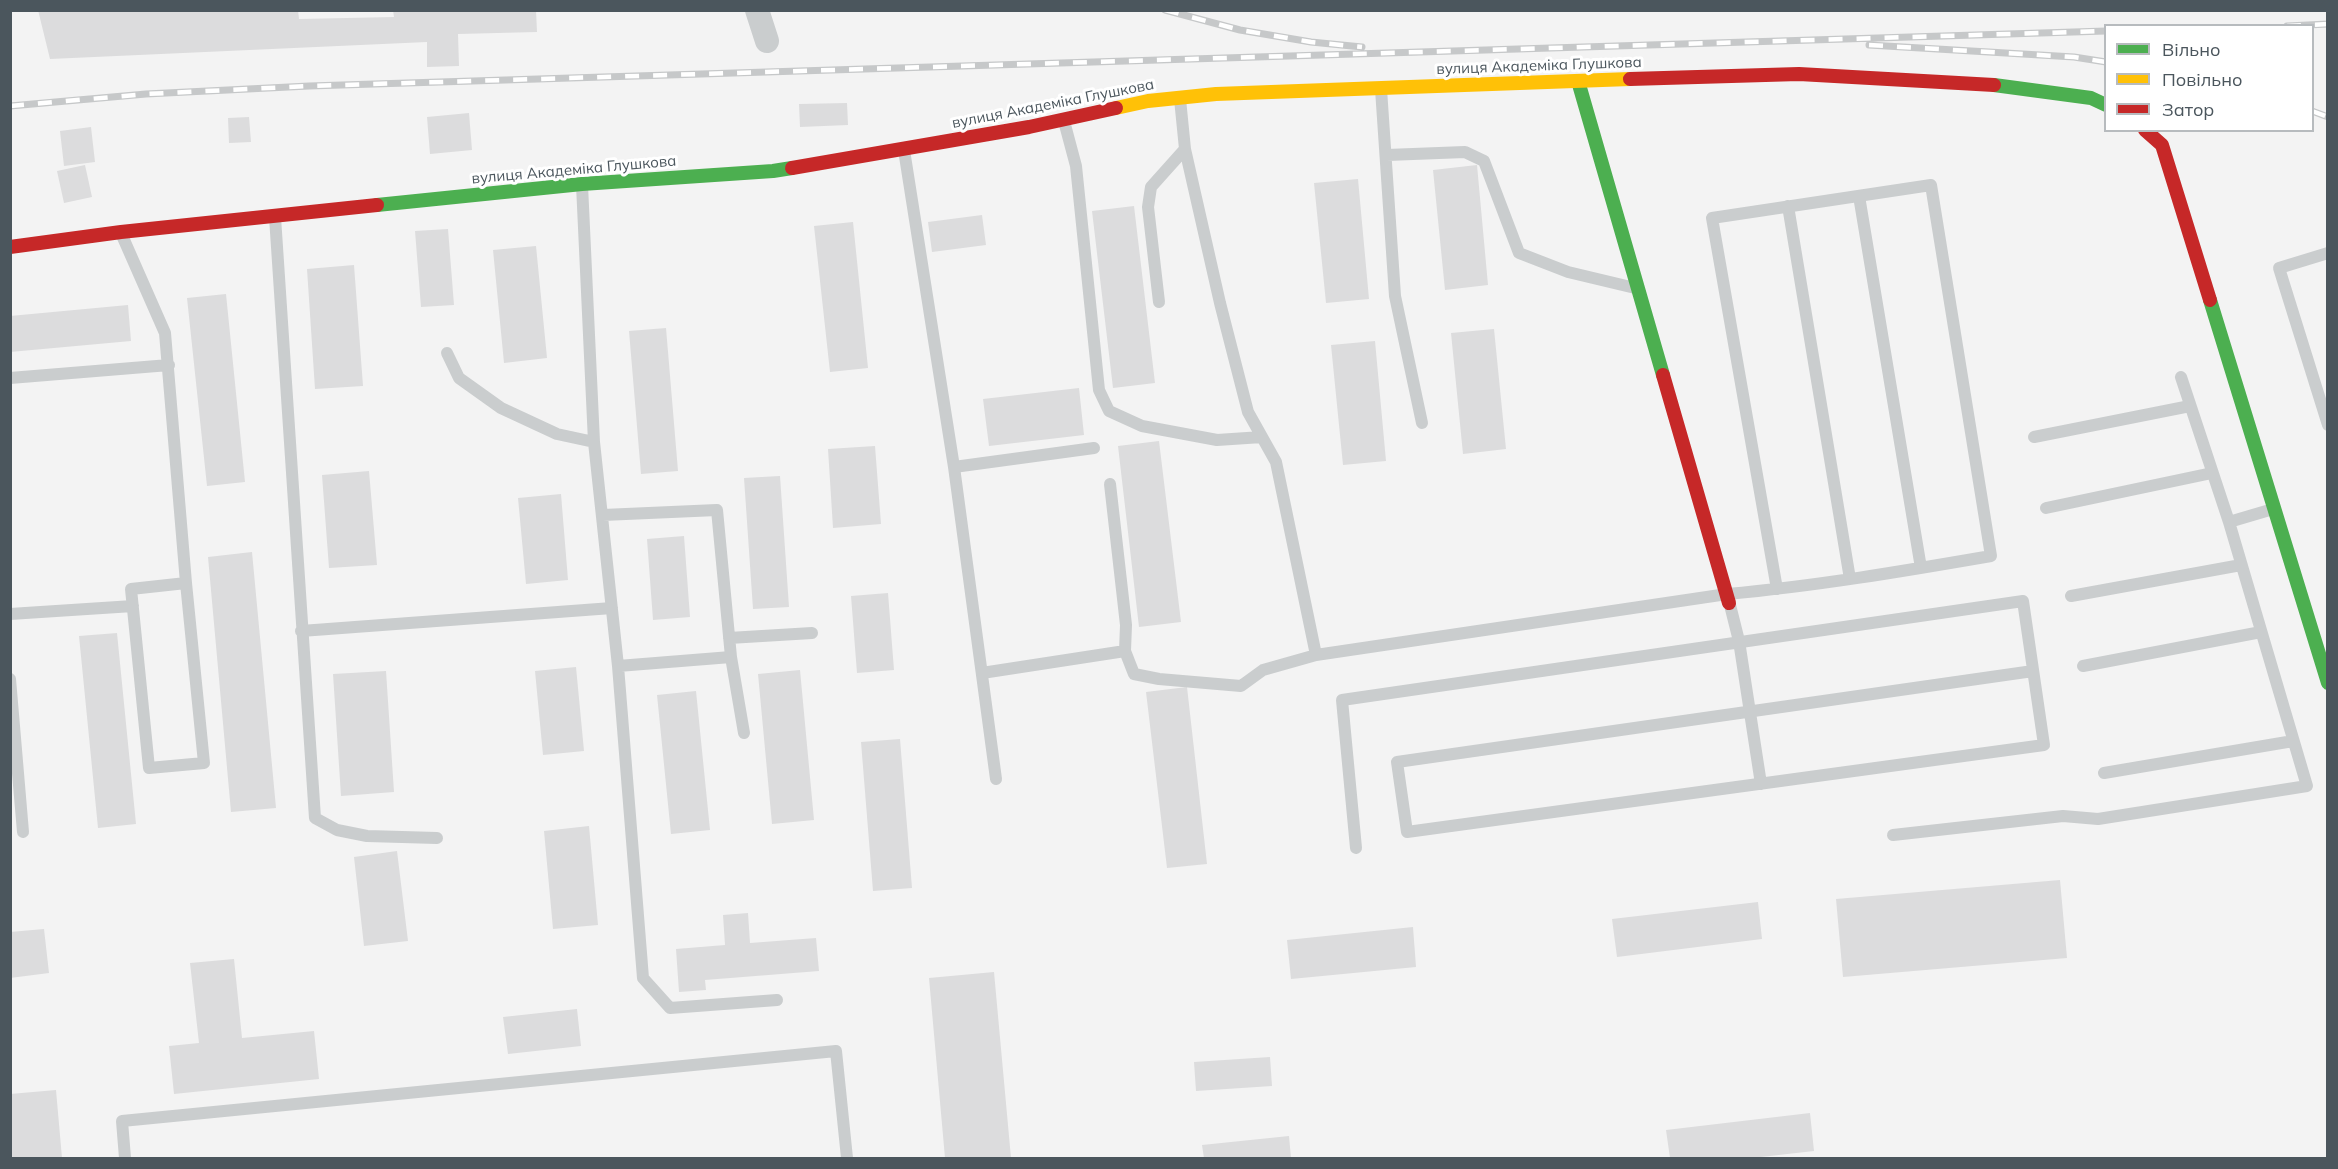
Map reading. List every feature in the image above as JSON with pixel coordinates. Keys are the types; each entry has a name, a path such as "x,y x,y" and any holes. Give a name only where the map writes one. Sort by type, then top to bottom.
{"street":[{"path":"757,10 767,41"},
{"name":"вулиця Академіка Глушкова","path":"10,247 274,215 582,184 773,171 1064,120 1148,101 1216,94 1799,75 1985,84 2091,98 2104,104"},
{"path":"1578,81 1728,598"},
{"path":"2147,132 2162,145 2328,683"}],"lane":[{"path":"1381,87 1395,296 1422,423"},
{"path":"1180,98 1185,149 1248,412 1276,462 1316,655"},
{"path":"1064,120 1076,166 1099,390 1109,411 1142,426 1217,440 1262,437"},
{"path":"903,149 954,467 996,779"},
{"path":"1159,302 1148,207 1151,187 1185,149"},
{"path":"1387,155 1466,152 1484,161 1519,254 1568,272 1638,288"},
{"path":"582,184 594,442 618,666 643,978 670,1008 777,1000"},
{"path":"1110,484 1126,625 1125,651 1134,674 1159,679 1241,686 1263,670 1316,655 1728,598 1991,556 1931,185 1712,218 1777,589"},
{"path":"1860,196 1921,568"},
{"path":"1788,206 1850,579"},
{"path":"274,215 315,818 337,830 367,836 437,838"},
{"path":"121,232 165,333 204,763 149,768 131,589 186,583"},
{"path":"2328,253 2279,268 2328,424"},
{"path":"447,353 459,378 501,408 557,434 594,442"},
{"path":"10,378 169,365"},
{"path":"1893,835 2063,816 2098,819 2307,786 2229,522 2181,377"},
{"path":"2034,437 2190,406"},
{"path":"954,467 1094,448"},
{"path":"2046,507 2212,473"},
{"path":"2229,522 2274,508"},
{"path":"603,515 717,510 731,657 744,733"},
{"path":"2071,596 2241,565"},
{"path":"1728,598 1738,641 1761,784"},
{"path":"1356,848 1342,700 1738,641 2023,602 2044,746 1407,832 1397,762 2033,671"},
{"path":"10,614 133,606"},
{"path":"301,631 612,608"},
{"path":"2084,666 2261,632"},
{"path":"729,638 812,633"},
{"path":"982,673 1125,651"},
{"path":"618,666 731,657"},
{"path":"10,679 23,832"},
{"path":"2104,773 2293,741"},
{"path":"125,1158 122,1121 836,1051 847,1158"}],"building":[{"path":"38,10 298,10 299,19 394,17 393,10 536,10 537,32 458,34 459,66 427,67 427,42 50,59"},
{"path":"847,103 848,125 800,127 799,104"},
{"path":"469,113 472,150 430,154 427,117"},
{"path":"249,117 251,142 229,143 228,118"},
{"path":"91,127 95,162 64,166 60,131"},
{"path":"85,165 92,197 64,203 57,171"},
{"path":"1477,165 1488,285 1445,290 1433,170"},
{"path":"1358,179 1369,299 1326,303 1314,183"},
{"path":"1134,206 1155,383 1113,388 1092,211"},
{"path":"982,215 986,245 932,252 928,222"},
{"path":"853,222 868,368 830,372 814,226"},
{"path":"448,229 454,305 421,307 415,231"},
{"path":"536,246 547,358 504,363 493,250"},
{"path":"354,265 363,386 315,389 307,269"},
{"path":"226,294 245,482 207,486 187,298"},
{"path":"128,305 131,341 10,352 10,316"},
{"path":"666,328 678,471 641,474 629,331"},
{"path":"1494,329 1506,449 1463,454 1451,333"},
{"path":"1375,341 1386,461 1343,465 1331,345"},
{"path":"1079,388 1084,435 989,446 983,399"},
{"path":"1159,441 1181,622 1139,627 1118,446"},
{"path":"875,446 881,524 833,528 828,449"},
{"path":"369,471 377,565 329,568 322,475"},
{"path":"780,476 789,607 753,609 744,478"},
{"path":"561,494 568,580 526,584 518,498"},
{"path":"684,536 690,617 653,620 647,539"},
{"path":"252,552 276,808 231,812 208,557"},
{"path":"888,593 894,670 857,673 851,596"},
{"path":"117,633 136,824 98,828 79,636"},
{"path":"576,667 584,751 543,755 535,671"},
{"path":"800,670 814,820 772,824 758,674"},
{"path":"386,671 394,792 341,796 333,674"},
{"path":"1187,687 1207,864 1167,868 1146,692"},
{"path":"696,691 710,830 671,834 657,695"},
{"path":"900,739 912,888 873,891 861,742"},
{"path":"589,826 598,925 553,929 544,831"},
{"path":"397,851 408,941 364,946 354,857"},
{"path":"2060,880 2067,958 1843,977 1836,899"},
{"path":"1758,902 1762,939 1617,957 1612,919"},
{"path":"748,913 750,943 816,938 819,971 705,980 706,990 679,992 676,949 725,945 723,915"},
{"path":"1413,927 1416,967 1291,979 1287,940"},
{"path":"44,929 49,973 10,978 10,932"},
{"path":"234,959 242,1038 314,1031 319,1079 174,1094 169,1046 199,1043 190,963"},
{"path":"994,972 1011,1158 945,1158 929,978"},
{"path":"577,1009 581,1046 508,1054 503,1017"},
{"path":"1270,1057 1272,1086 1196,1091 1194,1062"},
{"path":"56,1090 62,1158 10,1158 10,1094"},
{"path":"1810,1113 1814,1151 1752,1158 1670,1158 1666,1130"},
{"path":"1289,1136 1291,1158 1204,1158 1202,1145"}],"railway":[{"path":"1165,10 1240,30 1311,42 1362,47"},
{"path":"2314,25 2328,24"},
{"path":"10,106 146,94 309,86 2104,31"},
{"path":"1869,45 2074,57 2104,62"},
{"path":"2314,112 2328,117"}],"traffic: fast":[{"path":"1578,81 1663,375"},
{"path":"1994,85 2091,98 2104,104"},
{"path":"377,205 582,184 792,168"},
{"path":"2210,300 2328,683"}],"traffic: slow":[{"path":"1116,108 1148,101 1216,94 1630,79"}],"traffic: jam":[{"path":"1630,79 1799,74 1994,85"},
{"path":"792,168 1029,127 1116,108"},
{"path":"2147,132 2162,145 2210,300"},
{"path":"10,247 121,232 377,205"},
{"path":"1663,375 1729,603"}]}
